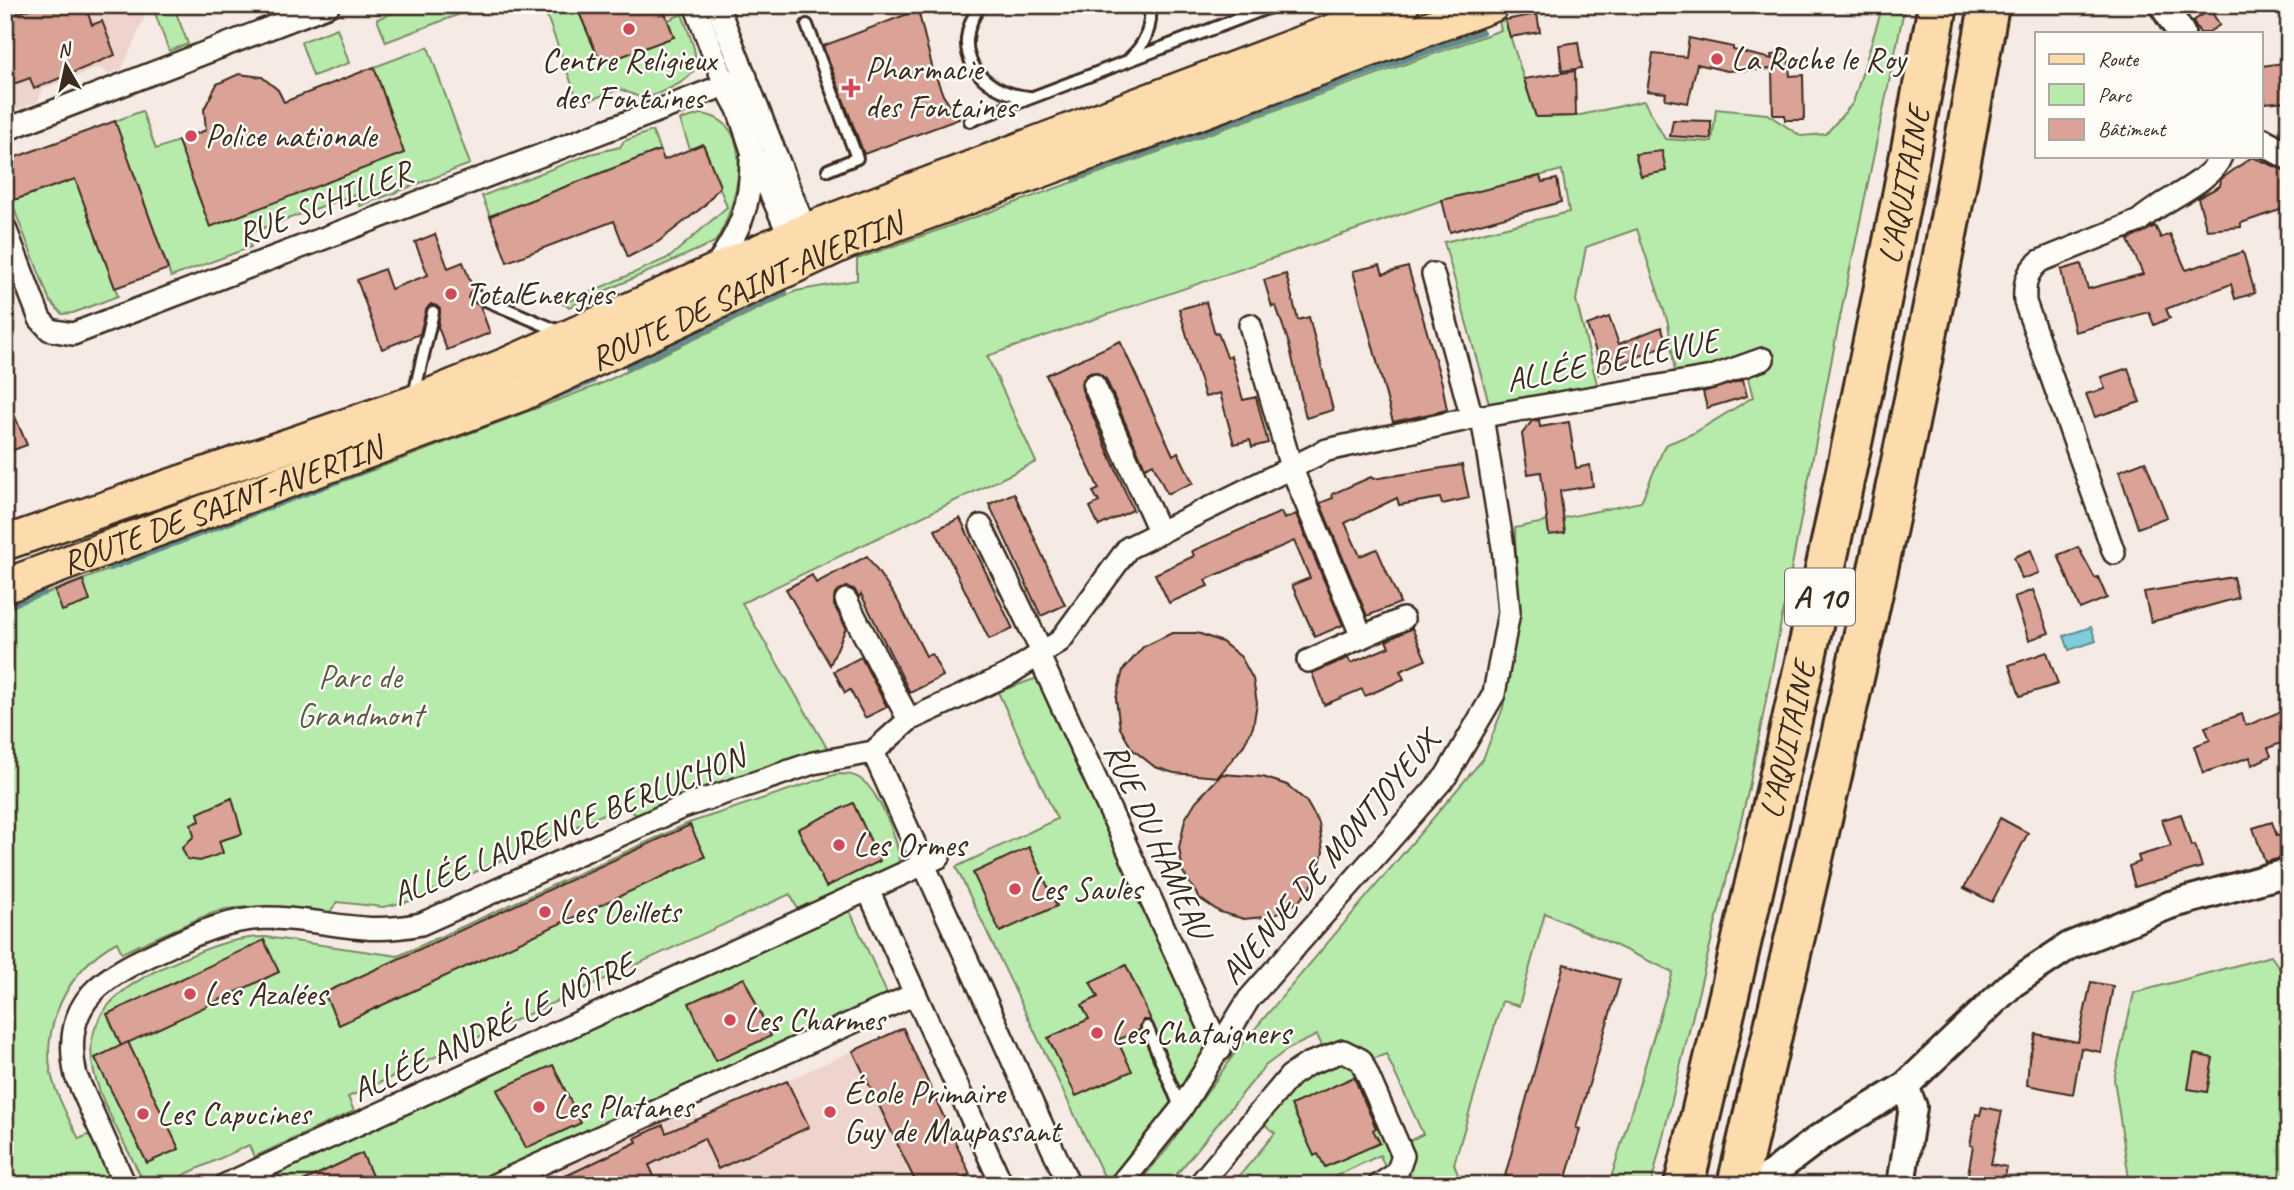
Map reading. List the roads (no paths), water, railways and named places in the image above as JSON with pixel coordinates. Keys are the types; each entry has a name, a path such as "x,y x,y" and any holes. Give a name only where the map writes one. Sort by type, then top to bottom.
{"highway":[{"name":"L'AQUITAINE","path":"1684,1185 1829,560 1894,243 1938,5"},
{"name":"L'AQUITAINE","path":"1745,1181 1879,571 1944,252 1989,5"}],"main road":[{"name":"ROUTE DE SAINT-AVERTIN","path":"5,543 412,403 712,272 802,242 1402,5"},
{"name":"ROUTE DE SAINT-AVERTIN","path":"5,586 521,394 802,242 918,215 1492,5"}],"street":[{"path":"5,130 329,5"},
{"path":"695,5 752,150 802,242"},
{"path":"717,5 746,77 802,242"},
{"path":"2163,5 2180,32"},
{"name":"RUE SCHILLER","path":"5,228 40,319 50,330 72,334 746,77"},
{"path":"2262,142 2289,156"},
{"path":"712,272 740,228 747,208 751,190 752,150"},
{"path":"2114,553 2025,302 2026,280 2029,269 2040,261 2139,221 2151,209 2206,176 2220,158"},
{"name":"ALLÉE BELLEVUE","path":"1433,275 1477,417"},
{"path":"1250,325 1291,467 1362,638"},
{"name":"ALLÉE BELLEVUE","path":"873,752 909,720 1009,674 1060,641 1128,548 1327,450 1477,417 1712,377 1763,359"},
{"path":"1094,385 1160,533"},
{"name":"AVENUE DE MONTJOYEUX","path":"1120,1185 1181,1109 1220,1050 1249,999 1446,776 1494,694 1509,612 1503,547 1477,417"},
{"path":"981,526 1041,654"},
{"path":"846,600 909,720"},
{"path":"1308,661 1404,619"},
{"name":"RUE DU HAMEAU","path":"1041,654 1220,1050"},
{"path":"873,752 932,860 1069,1185"},
{"name":"ALLÉE LAURENCE BERLUCHON","path":"125,1185 76,1076 72,1056 72,1034 78,1013 90,992 119,969 227,923 270,918 367,930 391,930 421,924 683,807 813,763 873,752"},
{"name":"ALLÉE ANDRÉ LE NÔTRE","path":"225,1185 932,860"},
{"path":"1745,1181 1905,1086 2012,984 2070,946 2170,905 2289,872"},
{"path":"868,890 1002,1185"},
{"path":"494,1185 915,994"},
{"path":"1199,1185 1290,1076 1308,1064 1343,1051 1360,1060 1403,1156 1398,1173 1379,1185"},
{"path":"1901,1185 1913,1107 1905,1086"}],"lane":[{"path":"981,5 968,32 967,50 973,66 983,80 997,90 1032,97"},
{"path":"1108,69 1125,62 1138,51 1147,36 1151,19 1150,5"},
{"path":"970,121 1275,5"},
{"path":"807,25 857,158 828,170"},
{"path":"476,296 570,336"},
{"path":"412,403 433,312"},
{"path":"1147,1027 1181,1109"}],"water":[{"path":"2091,627 2096,641 2069,650 2064,636"}],"waterway":[{"path":"1074,178 1482,32"},
{"path":"628,367 785,292"},
{"path":"554,397 593,381"},
{"path":"111,568 384,463"},
{"path":"5,607 44,593"}],"place":[{"name":"Centre Religieux des Fontaines","path":"629,29"},
{"name":"La Roche le Roy","path":"1717,59"},
{"name":"Pharmacie des Fontaines","path":"851,88"},
{"name":"Police nationale","path":"191,136"},
{"name":"TotalEnergies","path":"451,294"},
{"name":"Les Ormes","path":"839,845"},
{"name":"Les Saules","path":"1015,889"},
{"name":"Les Oeillets","path":"545,912"},
{"name":"Les Azalées","path":"190,994"},
{"name":"Les Charmes","path":"730,1020"},
{"name":"Les Chataigners","path":"1097,1033"},
{"name":"Les Platanes","path":"539,1107"},
{"name":"École Primaire Guy de Maupassant","path":"830,1112"},
{"name":"Les Capucines","path":"143,1114"}],"park label":[{"name":"Parc de Grandmont","path":"360,696"}]}
